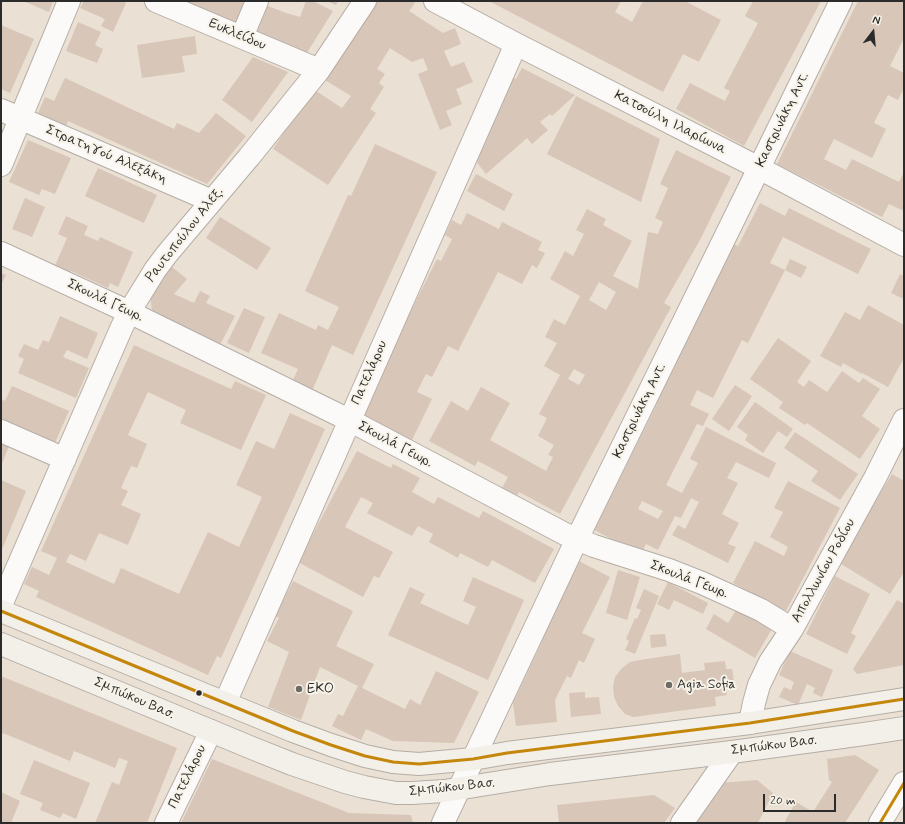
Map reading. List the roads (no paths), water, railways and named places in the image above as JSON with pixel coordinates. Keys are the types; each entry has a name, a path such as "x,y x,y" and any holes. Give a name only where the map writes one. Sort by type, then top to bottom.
{"main road":[{"name":"Σμπώκου Βασ.","path":"1,611 293,731 373,758 394,762 419,764 473,759 507,753 750,723 904,699"},
{"name":"Σμπώκου Βασ.","path":"1,644 292,764 346,782 388,792 431,792 550,774 732,752 904,728"}],"street":[{"path":"1,166 69,1"},
{"name":"Ευκλείδου","path":"156,1 319,70"},
{"path":"242,37 257,1"},
{"name":"Ραυτοπούλου Αλεξ.","path":"1,606 129,312 159,265 319,70 365,1"},
{"name":"Κατσούλη Ιλαρίωνα","path":"435,1 759,168 904,245"},
{"name":"Καστρινάκη Αντ.","path":"444,823 577,539 841,1"},
{"name":"Πατελάρου","path":"225,703 516,44"},
{"name":"Στρατηγού Αλεξάκη","path":"1,110 212,201"},
{"name":"Σκουλά Γεωρ.","path":"1,252 129,312 349,420 577,539 702,583 754,607 792,629"},
{"name":"Απολλωνίου Ροδίου","path":"750,723 759,685 770,662 792,629 875,478 904,420"},
{"path":"1,431 65,459"},
{"name":"Πατελάρου","path":"166,823 211,731"},
{"path":"682,823 732,752"},
{"path":"880,823 904,783"}],"place":[{"name":"Agia Sofia","path":"669,685"},
{"name":"ΕΚΟ","path":"299,689"}]}
